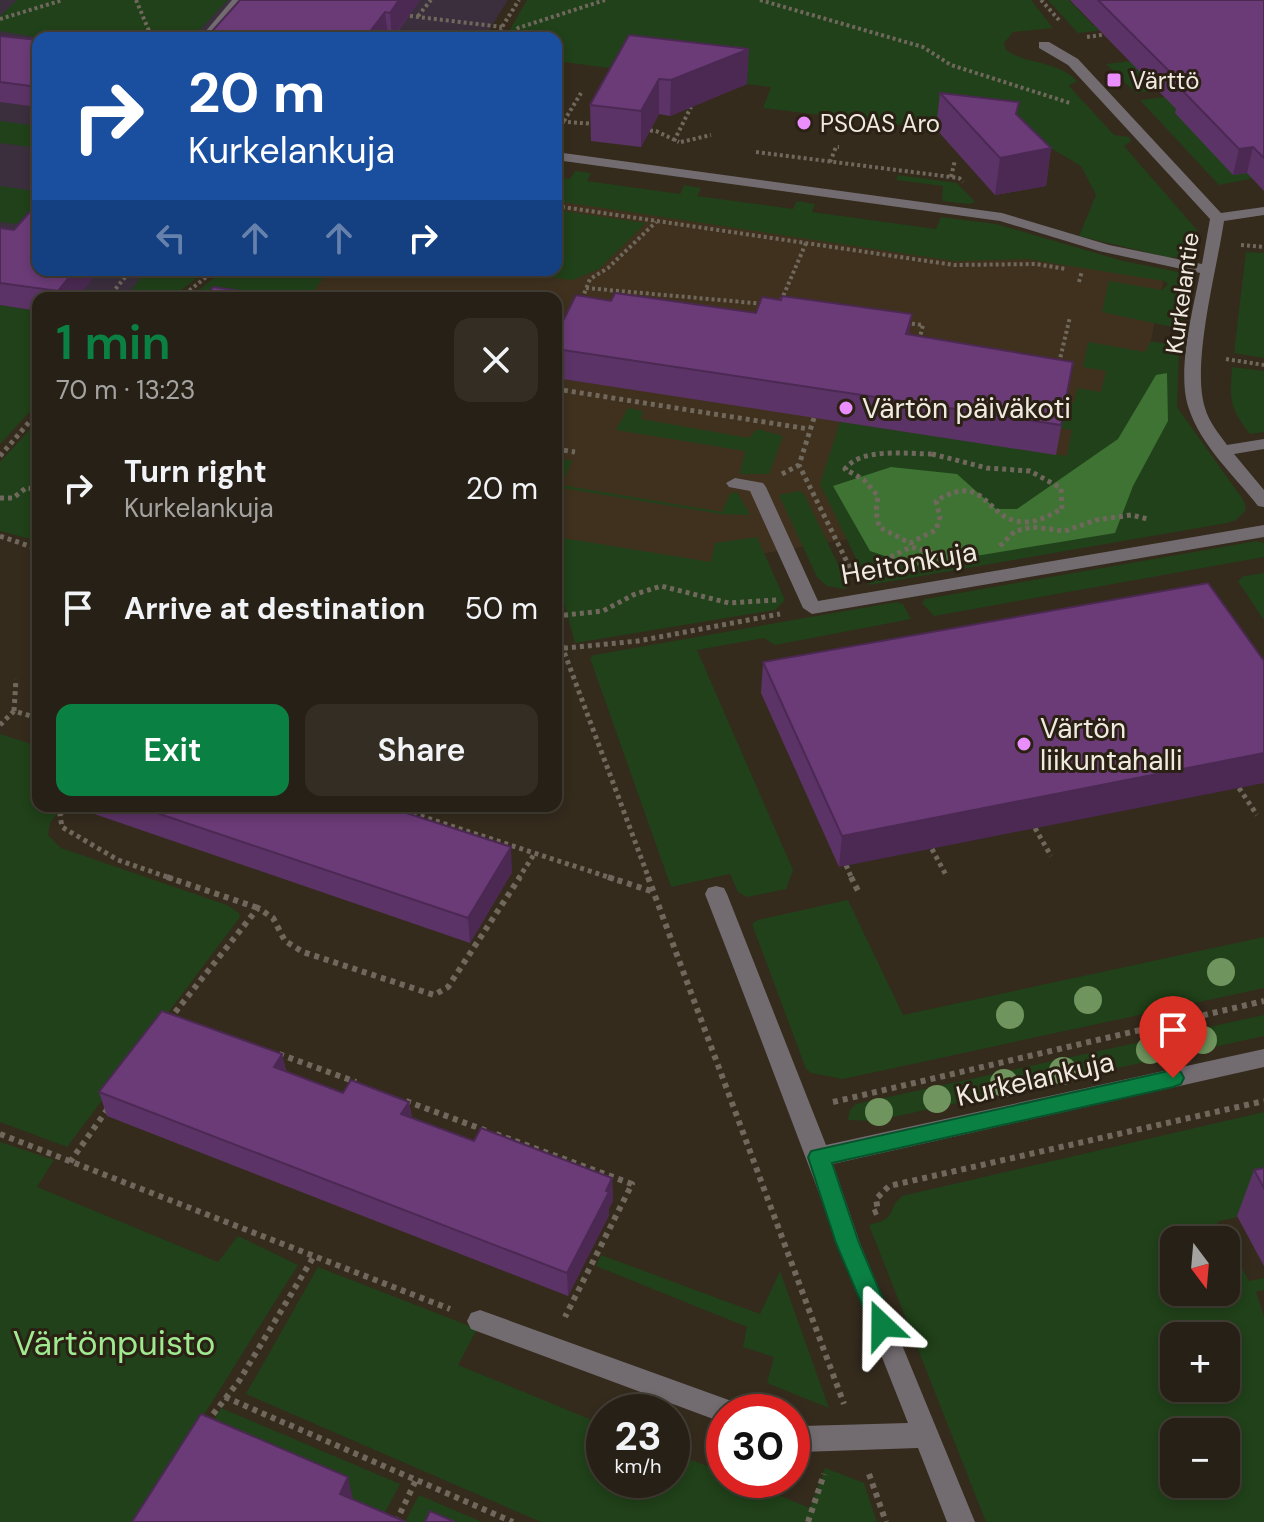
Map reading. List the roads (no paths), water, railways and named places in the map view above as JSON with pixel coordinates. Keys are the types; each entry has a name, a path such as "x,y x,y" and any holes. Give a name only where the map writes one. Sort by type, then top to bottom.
{"street":[{"path":"211,32 239,0"},
{"name":"Kurkelantie","path":"1044,45 1073,62 1217,218 1197,355 1196,406 1264,502"},
{"path":"562,157 983,214 1127,256 1209,270"},
{"path":"1217,218 1264,211"},
{"path":"1225,451 1264,444"},
{"name":"Heitonkuja","path":"735,483 757,487 812,608 1264,531"},
{"path":"716,894 819,1157 841,1222 961,1522"},
{"name":"Kurkelankuja","path":"819,1157 1264,1058"},
{"path":"480,1321 706,1404"},
{"path":"810,1439 928,1435"}],"place":[{"name":"Värttö","path":"1114,80"},
{"name":"PSOAS Aro","path":"804,123"},
{"name":"Värtön päiväkoti","path":"846,408"},
{"name":"Värtön liikuntahalli","path":"1024,744"}],"park label":[{"name":"Värtönpuisto","path":"114,1343"}]}
